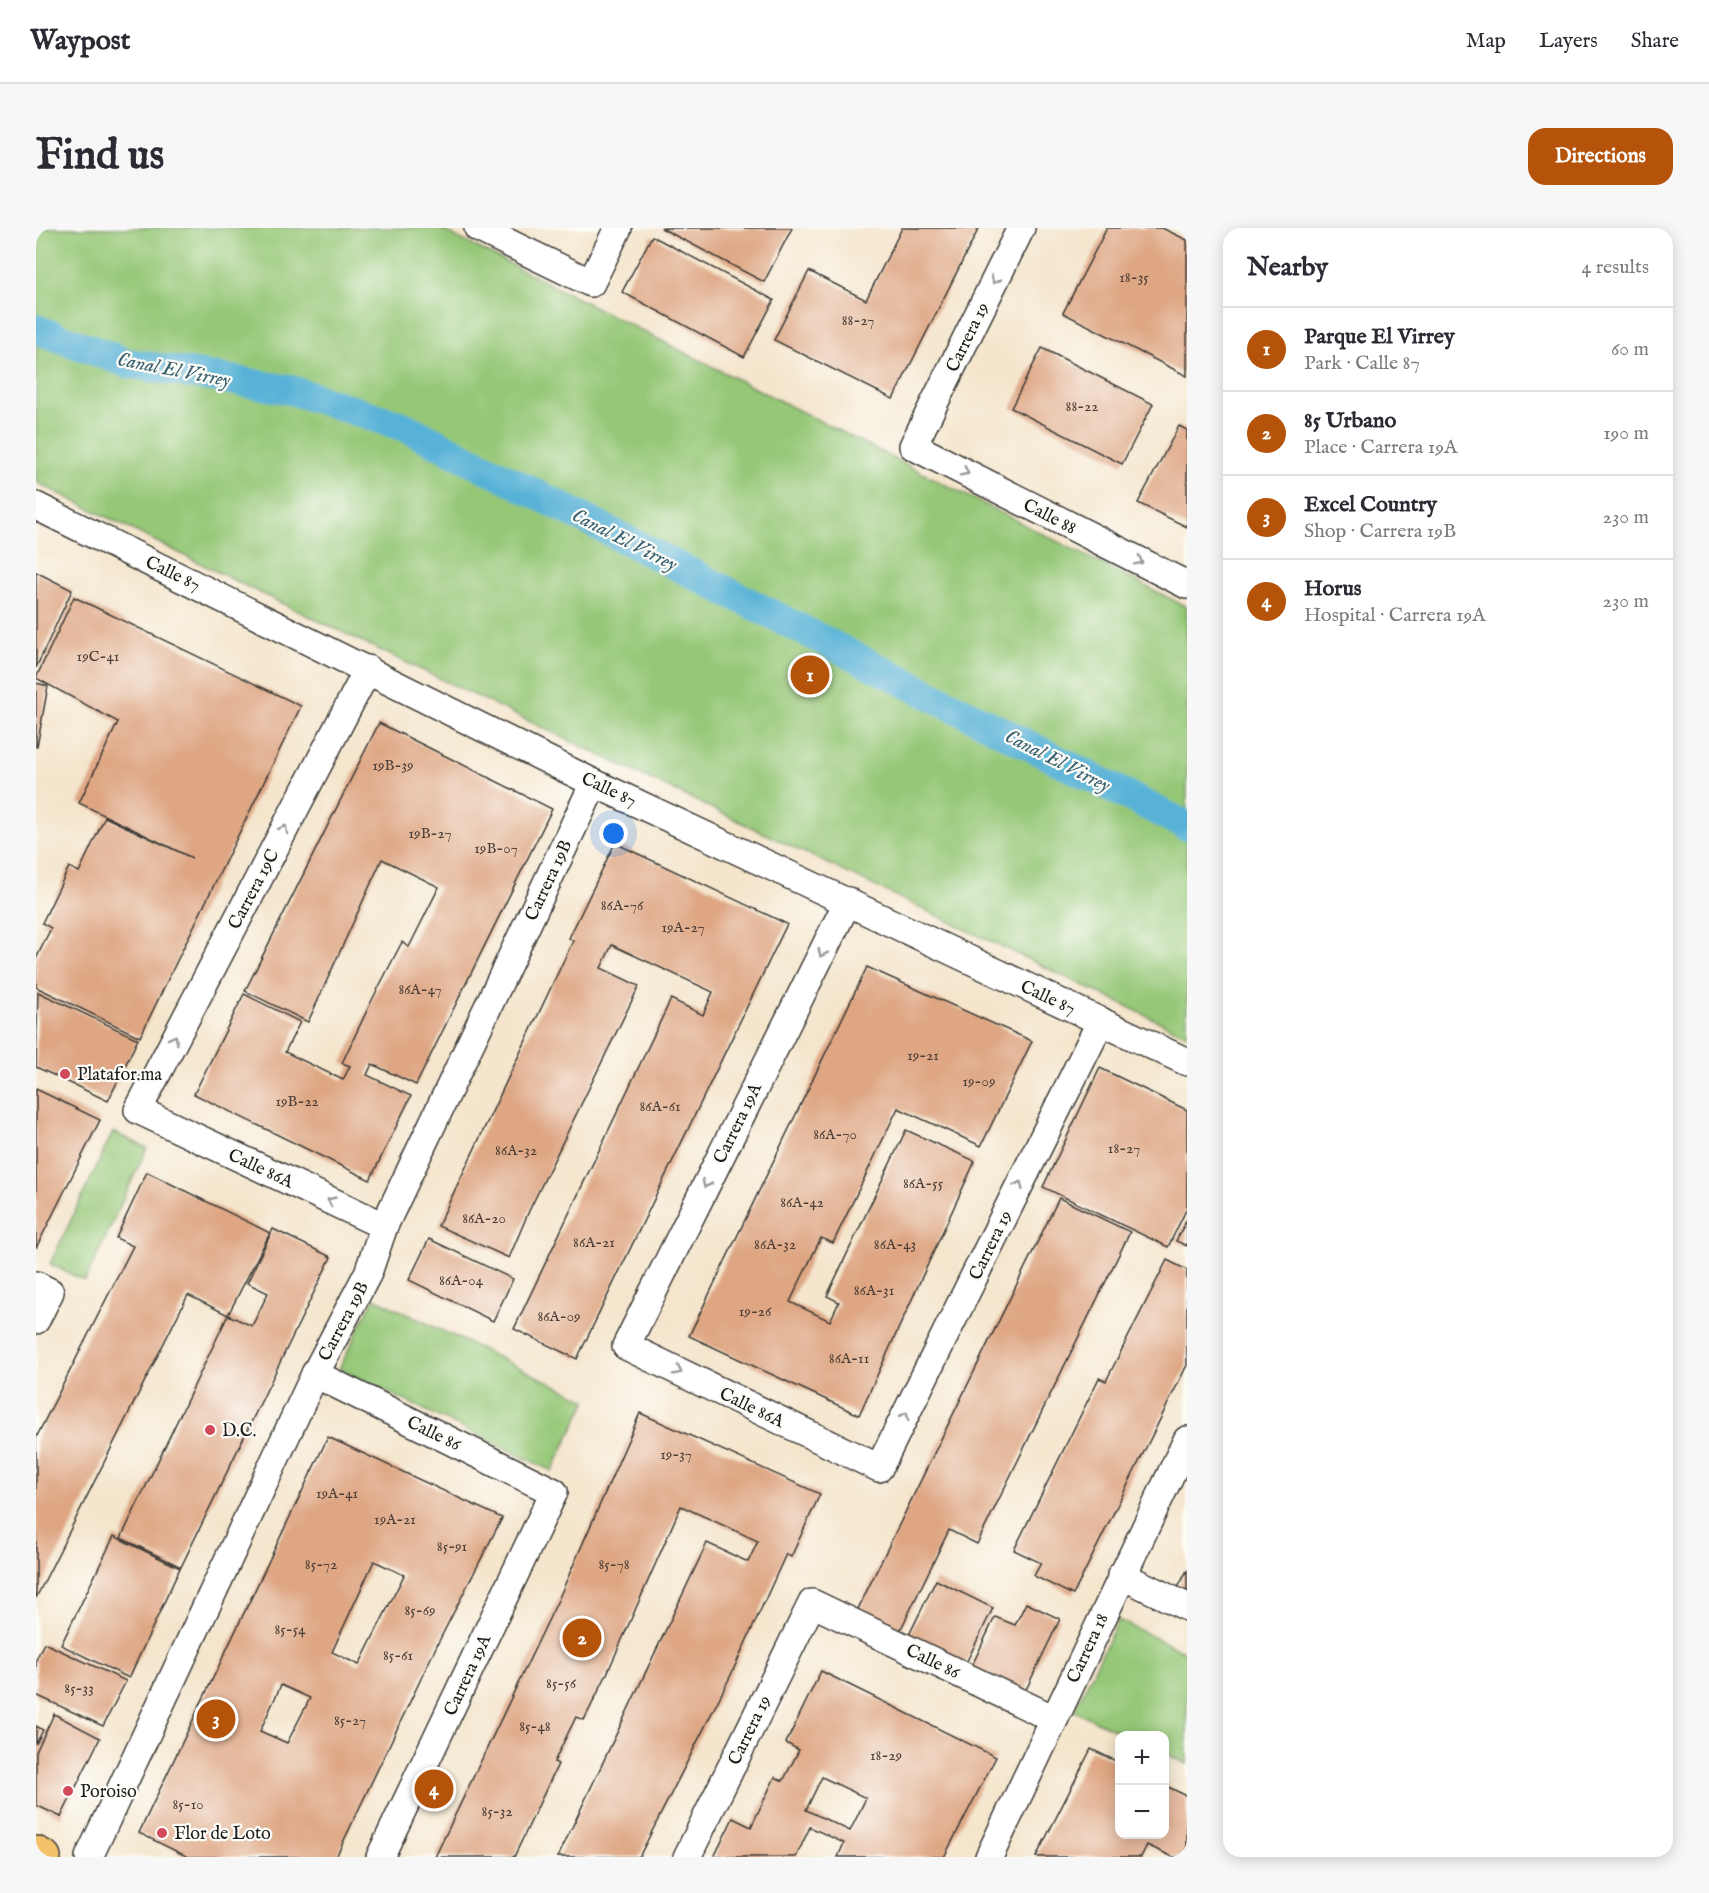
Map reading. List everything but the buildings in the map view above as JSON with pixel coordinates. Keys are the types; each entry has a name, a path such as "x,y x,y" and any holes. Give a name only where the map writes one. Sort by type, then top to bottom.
{"main road":[{"path":"36,1853 44,1857"}],"street":[{"path":"478,228 591,283 618,228"},
{"name":"Carrera 19","path":"913,446 1021,228"},
{"name":"Calle 88","path":"913,446 1187,585"},
{"name":"Calle 87","path":"36,506 594,783 1187,1062"},
{"name":"Carrera 19C","path":"138,1110 368,669"},
{"name":"Carrera 19B","path":"89,1857 315,1374 368,1273 384,1226 594,783"},
{"name":"Carrera 19A","path":"626,1346 848,901"},
{"name":"Carrera 19","path":"879,1468 1101,1021"},
{"name":"Calle 86A","path":"138,1110 384,1226"},
{"path":"36,1320 43,1288"},
{"name":"Calle 86A","path":"626,1346 879,1468"},
{"name":"Calle 86","path":"315,1374 554,1492"},
{"name":"Carrera 18","path":"989,1857 1187,1440"},
{"name":"Carrera 19A","path":"380,1857 554,1492"},
{"path":"1121,1575 1187,1607"},
{"name":"Carrera 19","path":"687,1857 812,1603"},
{"name":"Calle 86","path":"812,1603 1054,1719"}],"green space":[{"path":"36,228 439,228 1187,607 1187,1035 256,591 36,482"},
{"path":"113,1132 147,1148 85,1281 50,1264"},
{"path":"374,1298 587,1400 552,1471 339,1369"},
{"path":"1118,1620 1187,1653 1187,1764 1169,1755 1169,1731 1118,1731 1074,1711"}],"waterway":[{"name":"Canal El Virrey","path":"36,329 127,363 291,390 405,427 1187,826"}],"place":[{"name":"Parque El Virrey","path":"810,675"},
{"name":"Platafor.ma","path":"65,1074"},
{"name":"D.C.","path":"210,1430"},
{"name":"85 Urbano","path":"582,1638"},
{"name":"Excel Country","path":"216,1719"},
{"name":"Horus","path":"434,1789"},
{"name":"Poroiso","path":"68,1791"},
{"name":"Flor de Loto","path":"162,1833"}]}
